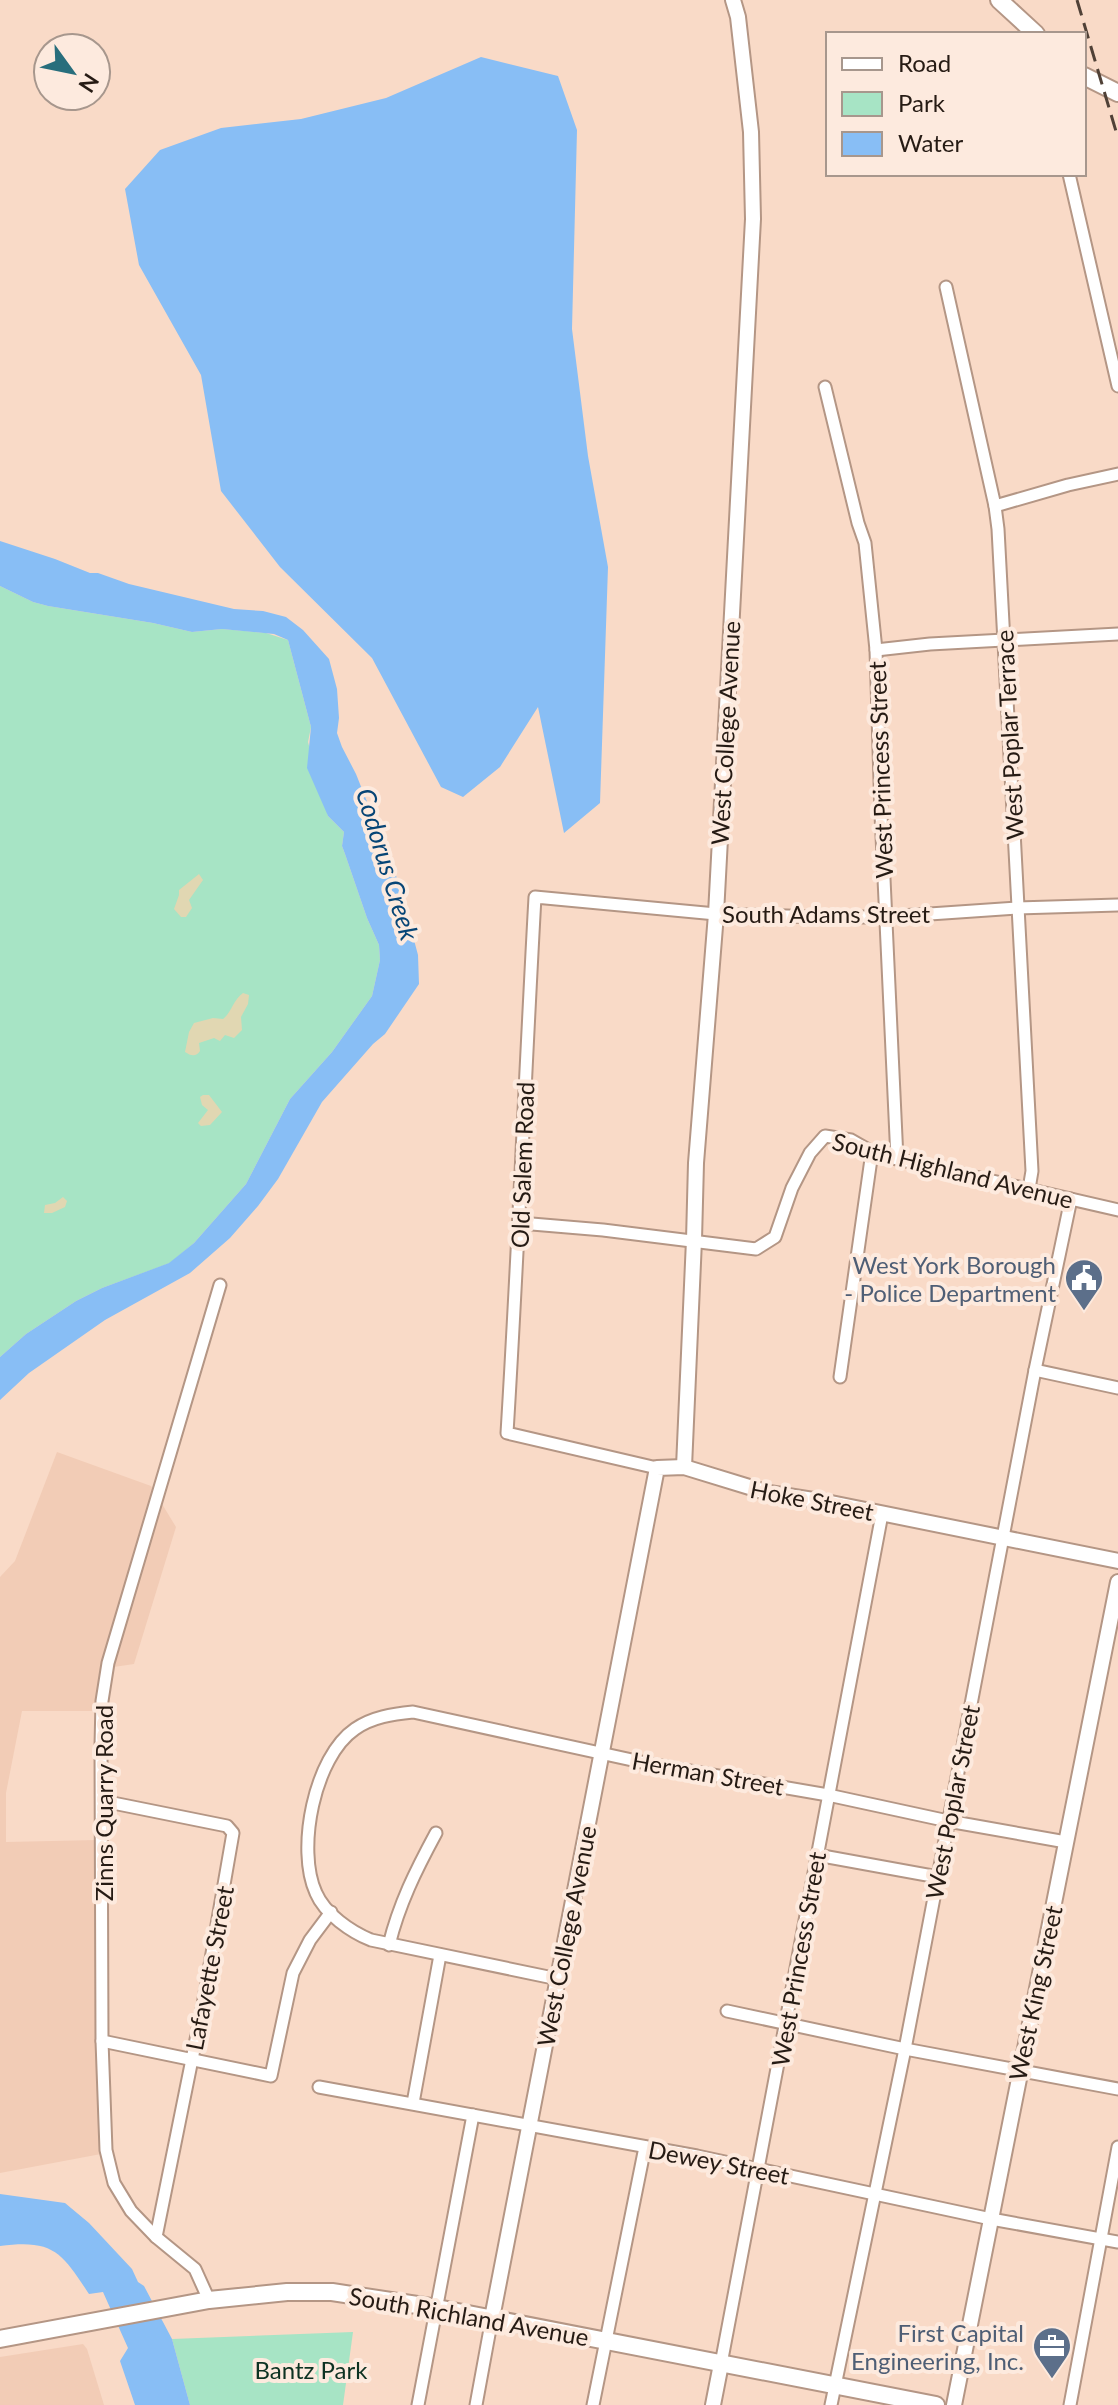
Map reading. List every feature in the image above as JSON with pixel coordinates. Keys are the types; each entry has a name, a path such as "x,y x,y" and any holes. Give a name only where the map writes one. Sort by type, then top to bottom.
{"main road":[{"path":"999,0 1030,30"},
{"path":"1086,77 1118,93"},
{"name":"South Richland Avenue","path":"0,2339 209,2300 287,2292 332,2292 492,2318 936,2405"}],"street":[{"name":"West College Avenue","path":"684,1467 696,1163 716,914 753,219 751,132 738,17 733,0"},
{"path":"1014,0 1030,30"},
{"path":"1069,176 1118,386"},
{"name":"West Poplar Terrace","path":"946,287 995,506 1005,640 1032,1171 1029,1189"},
{"name":"West Princess Street","path":"825,387 865,543 876,650 897,1159"},
{"path":"995,506 1118,474"},
{"path":"876,650 930,644 1118,634"},
{"name":"South Adams Street","path":"535,897 716,914 886,917 1118,905"},
{"name":"Old Salem Road","path":"507,1433 535,897"},
{"name":"South Highland Avenue","path":"520,1223 756,1249 775,1237 792,1188 810,1153 825,1136 851,1140 872,1152 897,1159 1118,1210"},
{"path":"840,1377 872,1152"},
{"name":"West Poplar Street","path":"831,2405 905,2049 1035,1370 1071,1199"},
{"name":"Zinns Quarry Road","path":"209,2300 195,2269 156,2237 131,2211 114,2183 106,2150 102,2041 102,1701 108,1663 220,1285"},
{"path":"1035,1370 1118,1388"},
{"name":"Hoke Street","path":"507,1433 657,1468 684,1467 769,1493 1118,1561"},
{"name":"West College Avenue","path":"476,2405 657,1468"},
{"name":"West Princess Street","path":"713,2405 882,1514"},
{"name":"West King Street","path":"954,2405 1118,1582"},
{"name":"Herman Street","path":"331,1912 316,1896 308,1858 311,1816 326,1766 337,1747 353,1730 368,1721 391,1714 413,1712 655,1765 1066,1842"},
{"name":"Lafayette Street","path":"103,1801 227,1826 233,1833 216,1938 156,2237"},
{"path":"389,1945 407,1886 436,1833"},
{"path":"817,1855 938,1877"},
{"path":"102,2041 271,2076 293,1973 310,1940 331,1912 354,1934 389,1945 558,1979"},
{"path":"413,2103 440,1955"},
{"path":"727,2011 905,2049 1118,2089"},
{"name":"Dewey Street","path":"319,2087 759,2169 991,2219 1118,2242"},
{"path":"418,2405 473,2115"},
{"path":"593,2405 645,2147"},
{"path":"1070,2405 1118,2147"}],"shaded area":[{"path":"57,1452 151,1486 176,1527 134,1664 100,1669 96,1711 22,1711 6,1793 6,1842 97,1840 101,2154 0,2173 0,1577 15,1561"},
{"path":"83,2344 104,2405 0,2405 0,2357"}],"green space":[{"path":"0,586 48,606 192,632 222,629 266,633 288,640 311,727 308,742 328,816 344,832 342,846 379,945 380,960 372,996 332,1052 290,1099 246,1184 194,1243 170,1263 76,1301 26,1334 0,1357"},
{"name":"Bantz Park","path":"353,2332 343,2405 190,2405 172,2339"}],"sand":[{"path":"199,874 203,880 189,900 192,908 186,917 181,917 174,909 179,890"},
{"path":"243,993 249,995 241,1017 242,1030 234,1038 225,1035 220,1041 214,1038 199,1043 200,1051 195,1055 185,1052 194,1023 223,1019"},
{"path":"209,1095 222,1112 210,1125 201,1126 198,1123 208,1110 202,1105 200,1097"},
{"path":"63,1197 67,1201 65,1207 44,1213 45,1205"}],"water":[{"path":"481,57 558,76 577,130 572,329 588,456 608,567 600,803 564,833 538,707 500,767 463,797 441,787 372,658 280,567 221,491 201,375 139,265 125,189 160,150 221,128 301,119 386,98"},
{"name":"Codorus Creek","path":"0,541 129,584 234,609 263,611 286,617 303,630 329,659 337,689 337,733 395,872 402,914 418,955 419,984 385,1034 322,1102 278,1179 230,1238 190,1273 105,1320 29,1373 0,1400 0,1357 26,1334 102,1288 169,1263 194,1243 246,1184 290,1099 332,1052 372,996 380,960 379,945 342,846 344,832 328,816 307,768 311,727 288,640 274,634 222,629 192,632 33,602 0,586"},
{"path":"0,2194 65,2203 89,2223 132,2269 172,2339 190,2405 135,2405 120,2361 128,2348 103,2292 89,2294 63,2259 45,2247 0,2246"}],"railway":[{"path":"1077,0 1118,138"}],"place":[{"name":"West York Borough - Police Department","path":"1084,1312"},
{"name":"First Capital Engineering, Inc.","path":"1052,2380"}]}
